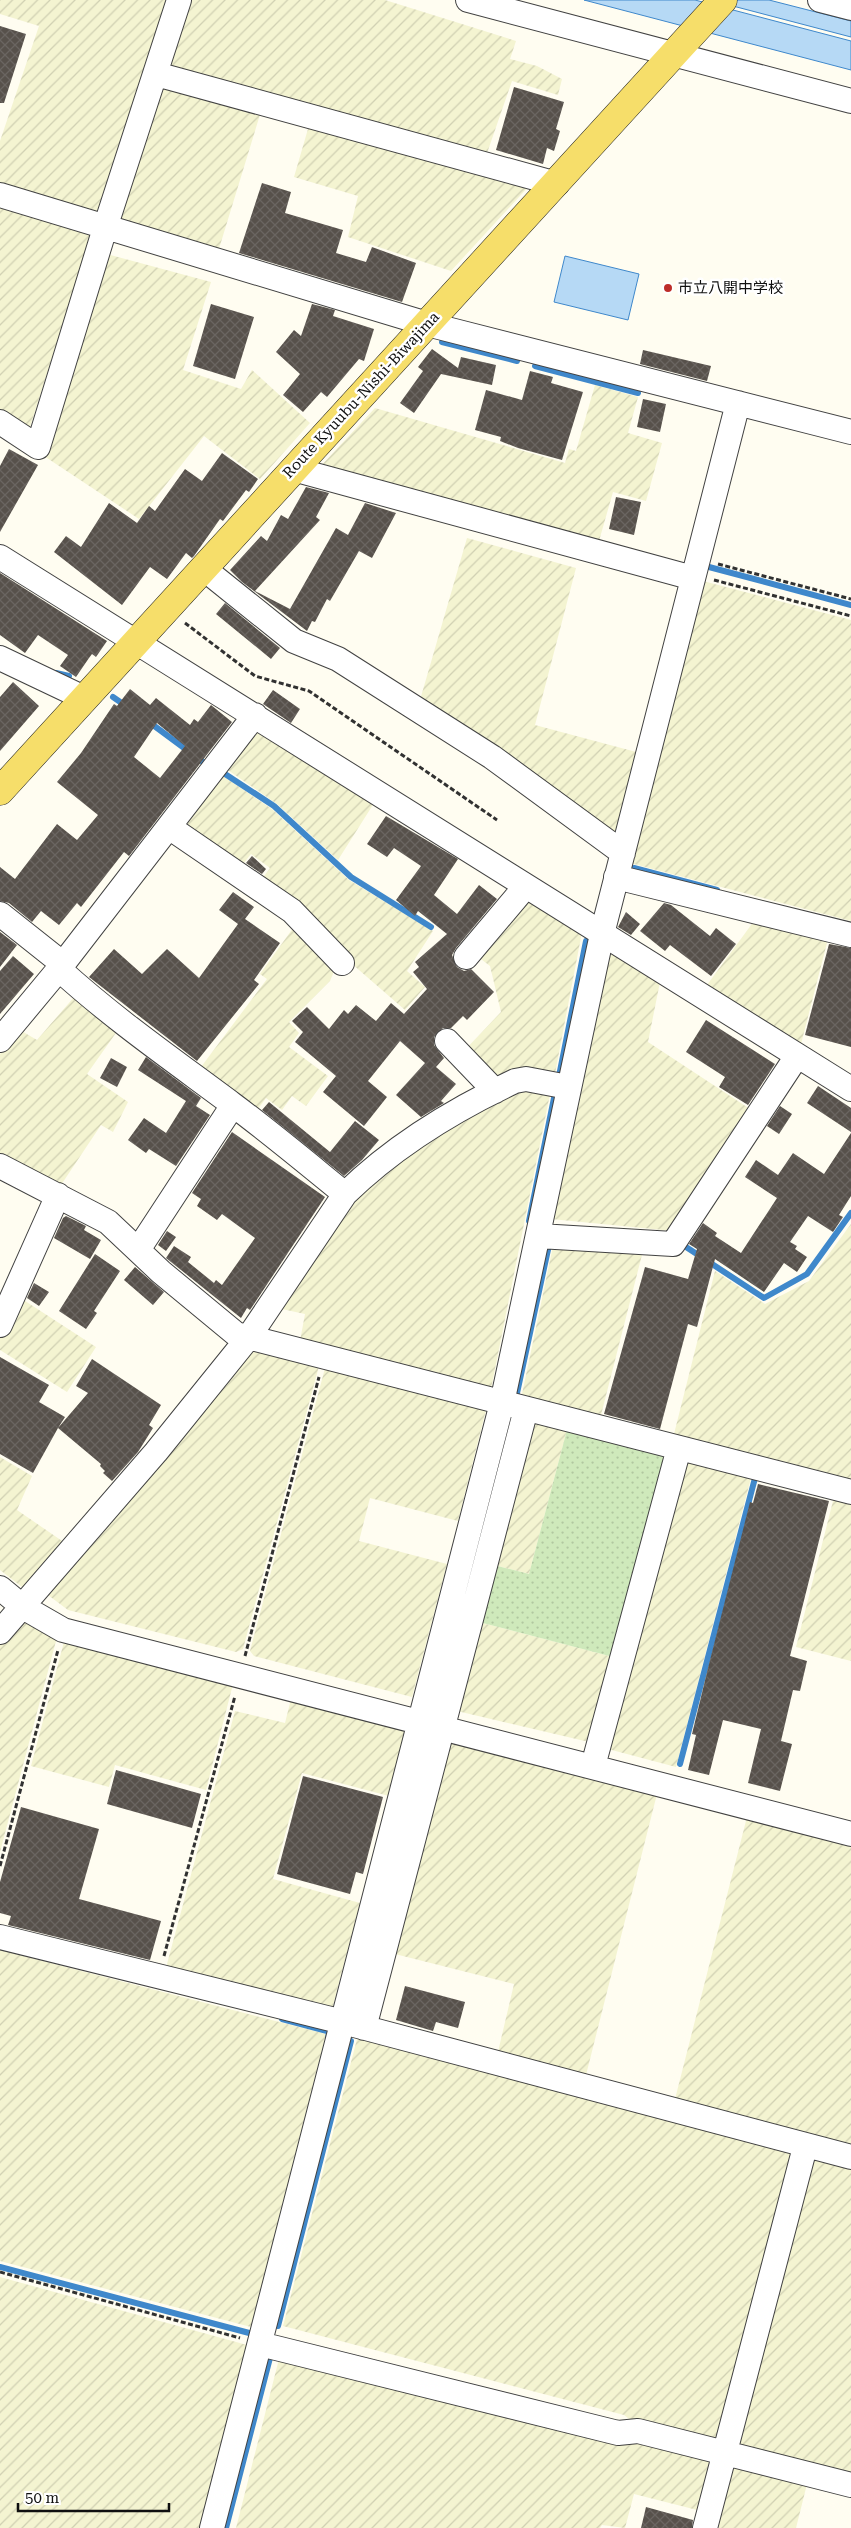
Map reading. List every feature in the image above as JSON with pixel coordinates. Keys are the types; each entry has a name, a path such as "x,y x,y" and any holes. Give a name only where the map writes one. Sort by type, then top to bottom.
{"main road":[{"name":"Route Kyuubu-Nishi-Biwajima","path":"0,791 724,0"}],"street":[{"path":"0,422 38,447 180,0"},
{"path":"468,0 851,100"},
{"path":"820,0 851,8"},
{"path":"156,74 557,184"},
{"path":"0,194 106,228 427,324 851,432"},
{"path":"437,1721 502,1403 539,1236 568,1087 602,934 738,403"},
{"path":"294,469 695,570"},
{"path":"0,557 851,1089"},
{"path":"203,568 294,641 338,659 492,757 623,853"},
{"path":"0,658 84,698"},
{"path":"0,1040 61,966 255,716"},
{"path":"169,826 292,911 342,963"},
{"path":"616,877 851,935"},
{"path":"466,957 526,886"},
{"path":"0,914 61,966 94,1002 141,1039 233,1105 345,1194"},
{"path":"447,1041 495,1091"},
{"path":"539,1236 673,1244 797,1056"},
{"path":"0,1632 156,1452 248,1338 345,1194 416,1135 495,1091 526,1079 568,1087"},
{"path":"138,1250 233,1105"},
{"path":"0,1166 108,1222 236,1334 851,1492"},
{"path":"0,1325 58,1195"},
{"path":"212,2528 262,2337 354,2025 437,1721 526,1409"},
{"path":"595,1759 679,1448"},
{"path":"0,1588 23,1607 63,1630 595,1759 851,1817"},
{"path":"595,1759 851,1834"},
{"path":"0,1937 354,2025 851,2158"},
{"path":"706,2528 805,2147"},
{"path":"262,2337 620,2418 638,2431 851,2485"}],"path":[{"path":"695,570 851,599"},
{"path":"695,570 851,616"},
{"path":"166,608 254,676 309,691 497,820"},
{"path":"0,1866 63,1630"},
{"path":"0,2272 262,2337"}],"green space":[{"path":"0,0 166,0 95,218 0,187 0,141 39,26 0,14"},
{"path":"187,0 385,0 516,41 510,59 537,66 562,79 558,95 512,81 485,159 168,72"},
{"path":"162,81 262,108 218,252 122,223 116,212"},
{"path":"310,122 530,185 451,271 348,237 358,196 294,177"},
{"path":"0,203 92,232 30,427 0,409"},
{"path":"103,253 211,282 183,370 241,389 252,370 310,423 260,479 204,436 139,519 41,454"},
{"path":"595,385 638,397 628,433 662,443 646,501 613,492 597,548 318,469 375,408 565,463 569,449 576,451"},
{"path":"467,538 576,568 535,725 640,753 616,842 420,700"},
{"path":"703,581 851,620 851,921 630,863"},
{"path":"259,728 376,800 338,860 277,804 225,768"},
{"path":"220,774 272,809 349,880 433,931 407,971 425,987 405,1010 259,883 270,868 251,854 239,869 182,831 184,819"},
{"path":"526,895 582,932 554,1079 501,1081 464,1051 501,1012 490,966 477,956"},
{"path":"757,917 829,935 800,1048 704,989"},
{"path":"296,924 335,969 330,981 289,1022 299,1033 289,1047 328,1076 306,1106 292,1096 282,1110 266,1098 255,1113 198,1071 267,979 260,974"},
{"path":"613,954 660,982 648,1042 753,1111 673,1231 551,1219 604,960"},
{"path":"75,996 118,1030 87,1074 128,1102 113,1132 101,1125 59,1188 0,1158 0,1054 20,1030 37,1040"},
{"path":"551,1089 491,1389 300,1341 305,1314 277,1308 353,1195 418,1139 509,1091"},
{"path":"851,1224 851,1485 673,1438 715,1271 765,1304 809,1281"},
{"path":"553,1246 644,1247 600,1419 521,1399"},
{"path":"19,1297 96,1347 67,1392 0,1350 0,1337"},
{"path":"247,1348 319,1366 243,1649 236,1652 68,1610 44,1592"},
{"path":"325,1368 487,1406 458,1521 370,1498 359,1541 447,1564 412,1697 254,1656 250,1651"},
{"path":"534,1418 568,1426 529,1574 490,1564"},
{"path":"568,1426 666,1451 617,1658 475,1621 490,1564 529,1574"},
{"path":"0,1457 32,1476 17,1510 68,1545 31,1590 22,1587 0,1570"},
{"path":"686,1457 752,1474 676,1767 608,1749"},
{"path":"834,1497 851,1501 851,1661 796,1647"},
{"path":"27,1615 52,1631 56,1641 0,1852 0,1643"},
{"path":"475,1621 617,1658 589,1742 457,1711"},
{"path":"65,1638 234,1680 206,1790 115,1765 109,1787 31,1766"},
{"path":"292,1695 406,1729 389,1796 302,1773 273,1879 360,1903 331,2013 170,1972 167,1964 235,1711 285,1723"},
{"path":"446,1740 658,1790 585,2079 497,2056 514,1984 391,1953"},
{"path":"748,1813 851,1839 851,2150 674,2103"},
{"path":"0,1950 326,2034 251,2327 0,2261"},
{"path":"358,2035 791,2149 797,2158 722,2442 642,2429 624,2415 283,2326"},
{"path":"814,2156 851,2166 851,2478 735,2449"},
{"path":"0,2277 247,2345 200,2528 0,2528"},
{"path":"280,2355 713,2457 705,2512 634,2494 625,2528 602,2525 600,2528 236,2528"},
{"path":"729,2465 808,2480 796,2528 712,2528"}],"water":[{"path":"584,0 695,0 851,41 851,70"},
{"path":"710,0 769,0 851,21 851,37"},
{"path":"565,256 639,274 628,320 554,302"}],"building":[{"path":"0,26 26,34 4,103 0,103"},
{"path":"514,87 564,102 556,129 560,131 554,151 547,148 543,164 496,150"},
{"path":"262,183 291,192 285,213 343,230 336,253 366,262 372,247 416,263 402,302 239,253"},
{"path":"211,304 254,317 235,379 193,366"},
{"path":"312,304 335,310 333,316 374,329 364,361 359,359 327,397 321,392 303,412 283,395 300,374 276,352 294,330 301,336"},
{"path":"432,349 458,368 461,357 496,365 492,385 441,374 414,413 400,403 423,371 418,367"},
{"path":"643,350 711,366 707,381 640,364"},
{"path":"530,371 553,377 551,383 583,392 562,460 518,448 500,441 501,437 475,430 486,390 522,400"},
{"path":"643,399 666,404 660,432 637,427"},
{"path":"9,449 38,465 0,532 0,466"},
{"path":"222,453 258,479 249,492 246,490 223,521 220,519 194,556 192,558 186,553 167,579 150,567 122,605 54,552 66,536 81,547 109,503 137,523 149,506 155,511 185,469 202,481"},
{"path":"306,487 329,493 316,517 320,520 255,591 290,609 336,528 348,535 365,503 396,513 372,558 359,551 330,601 327,599 315,622 312,621 307,631 242,582 230,570 261,536 267,541 281,515 288,519"},
{"path":"616,497 641,502 634,535 609,529"},
{"path":"0,573 107,641 96,657 92,654 76,677 60,666 68,655 38,635 25,653 0,635"},
{"path":"225,603 280,648 271,659 216,614"},
{"path":"13,682 39,706 0,751 0,697"},
{"path":"130,689 150,705 156,698 190,725 194,719 198,722 211,705 232,722 129,856 124,852 81,907 77,903 59,925 41,911 32,922 9,903 0,901 0,867 15,879 57,824 77,840 98,815 57,782 81,753 114,704 117,706","holes":["157,723 185,746 160,778 134,757"]},
{"path":"273,690 300,709 291,723 263,704"},
{"path":"386,816 458,859 434,895 457,914 479,885 497,899 452,955 457,967 464,971 471,969 494,992 467,1020 463,1016 451,1028 443,1028 434,1037 434,1045 444,1058 436,1067 456,1084 441,1101 444,1103 421,1117 396,1095 425,1063 400,1041 368,1081 387,1097 364,1126 323,1092 336,1076 295,1042 303,1032 292,1021 307,1007 329,1029 344,1010 348,1014 356,1005 376,1021 391,1003 404,1014 427,989 413,972 419,967 415,962 447,934 418,911 415,916 396,900 421,866 394,848 387,857 367,844"},
{"path":"252,856 266,869 262,874 246,863"},
{"path":"233,892 254,907 245,919 280,943 254,980 259,984 197,1061 89,977 114,949 142,974 167,949 199,978 238,924 219,910"},
{"path":"664,903 671,905 710,936 716,928 736,944 711,976 670,945 665,951 640,931"},
{"path":"626,912 640,924 631,935 618,927"},
{"path":"0,932 17,945 0,967"},
{"path":"829,944 851,948 851,1047 805,1035"},
{"path":"13,956 34,974 0,1014 0,971"},
{"path":"706,1020 775,1064 748,1105 719,1087 725,1077 686,1052"},
{"path":"146,1057 201,1098 196,1106 210,1115 176,1166 149,1149 146,1153 128,1140 144,1118 166,1133 186,1101 138,1070"},
{"path":"111,1058 127,1067 117,1087 100,1078"},
{"path":"818,1086 851,1108 851,1132 807,1103"},
{"path":"269,1102 330,1152 355,1121 379,1140 362,1160 344,1176 262,1110"},
{"path":"780,1106 792,1114 779,1134 767,1126"},
{"path":"232,1132 325,1197 250,1310 247,1308 241,1318 166,1258 174,1246 191,1257 188,1262 214,1283 216,1280 222,1285 255,1238 222,1214 217,1220 197,1206 201,1199 192,1193"},
{"path":"851,1133 851,1196 839,1215 843,1217 833,1232 808,1216 790,1242 797,1246 795,1249 807,1257 797,1272 784,1263 764,1292 715,1259 697,1327 688,1324 660,1429 604,1414 645,1267 688,1279 697,1249 689,1244 703,1223 717,1233 715,1236 741,1253 777,1198 745,1177 756,1160 778,1175 793,1153 824,1174"},
{"path":"66,1216 86,1226 84,1230 101,1240 90,1259 54,1238 63,1218"},
{"path":"167,1231 176,1237 166,1251 158,1245"},
{"path":"95,1254 120,1271 94,1311 97,1313 86,1329 59,1311"},
{"path":"135,1267 164,1292 153,1305 124,1280"},
{"path":"34,1283 49,1292 39,1306 27,1298"},
{"path":"0,1357 49,1385 39,1402 65,1417 33,1473 0,1454"},
{"path":"92,1359 161,1405 149,1425 153,1428 138,1452 112,1481 103,1473 105,1471 100,1466 101,1464 58,1428 88,1393 76,1386"},
{"path":"758,1484 829,1501 790,1656 807,1661 800,1691 793,1690 781,1741 792,1744 780,1791 748,1783 761,1729 723,1720 709,1775 688,1770 696,1735 692,1734 708,1668 750,1502 753,1503"},
{"path":"116,1770 201,1794 192,1828 107,1804"},
{"path":"303,1776 383,1797 363,1874 356,1872 350,1894 277,1874"},
{"path":"21,1807 99,1829 79,1899 161,1921 150,1960 8,1925 11,1916 0,1913 0,1882"},
{"path":"405,1986 465,2002 458,2028 436,2022 433,2031 396,2020"},
{"path":"646,2507 693,2520 692,2528 641,2528"}],"waterway":[{"path":"442,342 517,361"},
{"path":"535,366 638,393"},
{"path":"709,567 851,605"},
{"path":"56,673 69,676"},
{"path":"113,697 126,706"},
{"path":"149,722 207,765 205,767"},
{"path":"222,772 274,806 351,877 431,927"},
{"path":"634,868 717,890"},
{"path":"559,1076 586,941"},
{"path":"529,1221 555,1093"},
{"path":"683,1245 764,1298 807,1274 851,1213"},
{"path":"517,1393 549,1245"},
{"path":"680,1764 755,1478"},
{"path":"282,2019 327,2031 329,2033 328,2038"},
{"path":"278,2326 351,2041"},
{"path":"0,2267 253,2334 254,2329"},
{"path":"226,2528 271,2354"}],"place":[{"name":"市立八開中学校","path":"668,288"}]}
